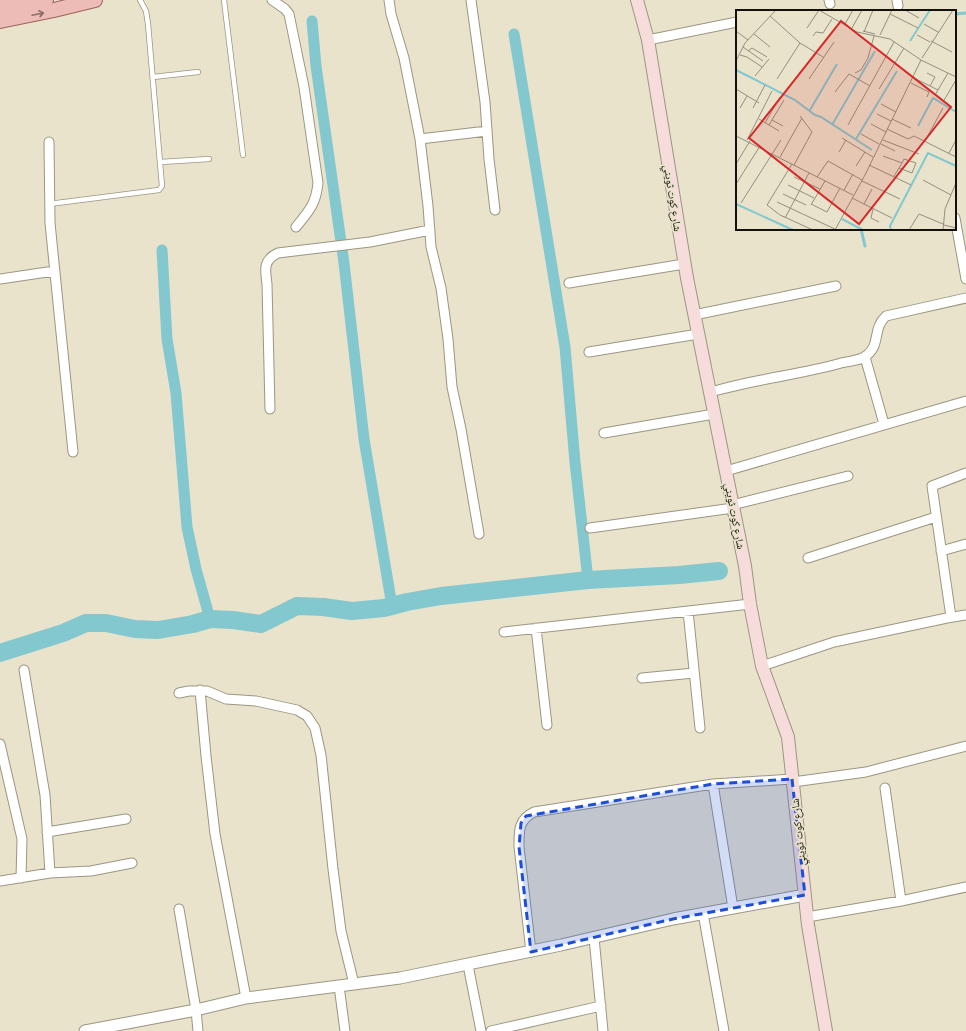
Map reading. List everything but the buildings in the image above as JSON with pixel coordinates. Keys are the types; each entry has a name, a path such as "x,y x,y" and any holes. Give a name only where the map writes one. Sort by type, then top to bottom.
{"main road":[{"path":"0,21 95,0"},
{"name":"شارع كوت ثويني","path":"640,0 648,40 684,264 745,566 750,604 762,666 788,737 807,917 826,1031"},
{"path":"0,7 37,1"}],"street":[{"path":"272,0 285,9 289,14 304,88 318,183 317,196 312,207 296,227"},
{"path":"389,0 391,14 404,58 420,139 431,247 441,288 448,339 452,387 461,429 479,534"},
{"path":"471,0 485,102 489,159 495,210"},
{"path":"648,40 736,22"},
{"path":"420,139 487,131"},
{"path":"49,142 49,204 54,271 62,332 73,452"},
{"path":"956,224 966,279"},
{"path":"270,409 267,284 265,269 271,256 278,253 370,242 430,230"},
{"path":"569,283 684,264"},
{"path":"0,279 54,271"},
{"path":"694,314 836,286"},
{"path":"710,392 825,368 865,357 872,351 875,345 878,326 886,316 966,298"},
{"path":"589,352 698,334"},
{"path":"865,357 884,424"},
{"path":"726,471 966,401"},
{"path":"604,433 714,414"},
{"path":"951,617 932,486 966,473"},
{"path":"590,528 733,507 848,476"},
{"path":"808,558 936,517"},
{"path":"941,551 966,544"},
{"path":"504,632 750,604"},
{"path":"688,611 700,728"},
{"path":"762,666 834,642 966,615"},
{"path":"536,628 547,725"},
{"path":"24,670 45,795 50,873"},
{"path":"642,678 694,673"},
{"path":"200,690 215,834 246,998"},
{"path":"179,693 200,690 207,691 226,699 256,701 297,710 308,716 315,728 321,755 341,931 354,984"},
{"path":"0,744 22,839 21,878"},
{"path":"531,952 519,847 521,823 526,816 534,812 713,784 792,781 866,772 966,746"},
{"path":"713,784 733,908"},
{"path":"885,788 901,900"},
{"path":"47,832 126,819"},
{"path":"0,881 50,873 91,871 132,863"},
{"path":"807,917 966,887"},
{"path":"88,1031 196,1010 246,998 400,978 531,952 658,922 805,895"},
{"path":"179,909 196,1010 198,1031"},
{"path":"703,913 723,1031"},
{"path":"594,938 603,1031"},
{"path":"468,965 480,1031"},
{"path":"339,986 345,1031"},
{"path":"491,1031 601,1006"}],"lane":[{"path":"49,204 159,190 162,186 148,24 146,11 140,0"},
{"path":"224,0 243,155"},
{"path":"153,77 198,72"},
{"path":"161,162 209,159"}],"highlighted area":[{"path":"792,779 805,895 673,919 531,952 519,847 521,823 526,816 713,784"}],"waterway":[{"path":"956,14 966,13"},
{"path":"312,21 316,66 344,263 364,439 392,606"},
{"path":"514,34 565,347 575,462 588,580"},
{"path":"861,230 865,246"},
{"path":"162,250 167,339 176,393 187,527 196,569 210,619"},
{"path":"0,653 63,633 86,623 106,623 135,629 158,630 193,624 210,619 233,620 261,624 297,606 323,607 352,611 384,608 441,596 588,580 679,575 719,571"}]}
